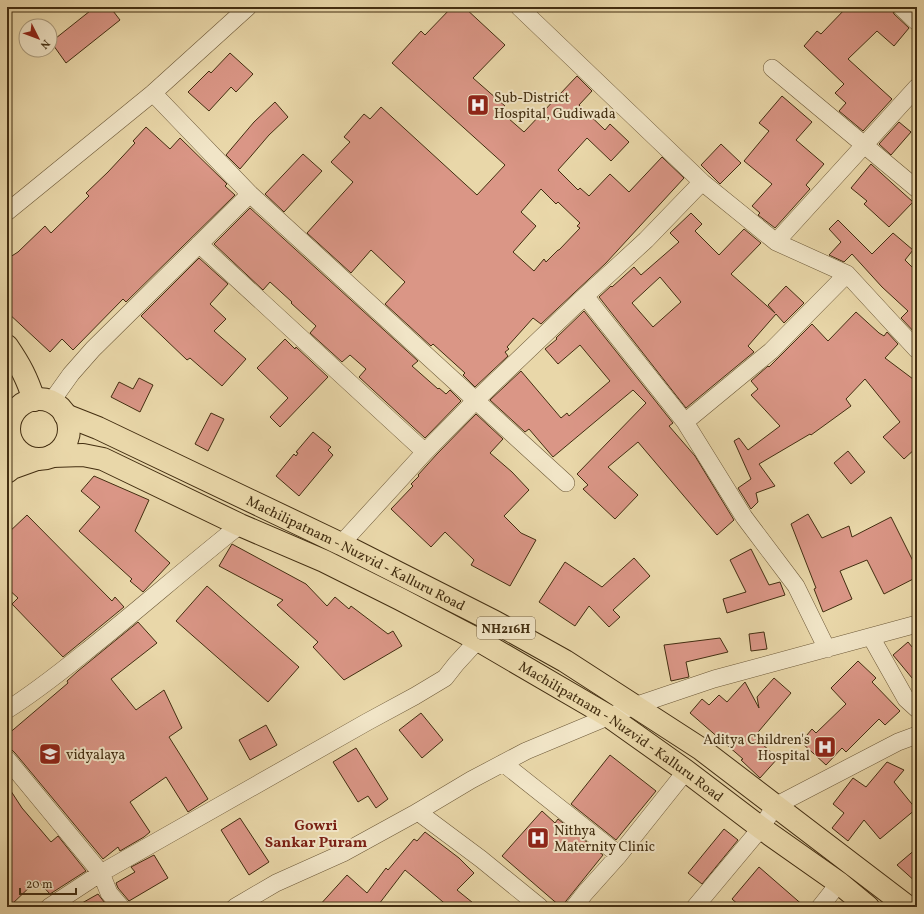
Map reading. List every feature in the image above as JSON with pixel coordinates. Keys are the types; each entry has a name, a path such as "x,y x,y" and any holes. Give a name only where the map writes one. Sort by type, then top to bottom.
{"main road":[{"path":"7,346 22,368 29,383 50,406"},
{"name":"NH216H","path":"25,402 50,406 68,424 68,434 60,450 45,457 28,457 19,452 13,445 9,435 8,426 17,408 25,402"},
{"name":"Machilipatnam - Nuzvid - Kalluru Road","path":"50,406 341,544 565,661 701,749 908,907"},
{"name":"Machilipatnam - Nuzvid - Kalluru Road","path":"7,472 12,468 45,457 83,455 103,459 240,524 324,561 400,599 478,640 610,717 686,771 761,828 839,883 868,907"}],"street":[{"path":"7,212 153,93 248,7"},
{"path":"519,7 702,182 776,242 847,274 917,350"},
{"path":"901,7 917,22"},
{"path":"772,68 917,189"},
{"path":"776,242 917,87"},
{"path":"153,93 250,194 566,483"},
{"path":"341,544 476,400 584,296 646,240 702,182"},
{"path":"50,406 71,374 93,349 250,194"},
{"path":"199,244 426,452"},
{"path":"685,422 771,351 847,274"},
{"path":"584,296 685,422 744,517 796,586 827,649"},
{"path":"7,710 30,696 123,623 240,524"},
{"path":"247,904 276,883 343,853 526,751 634,706 714,679 917,624"},
{"path":"871,637 906,699 917,709"},
{"path":"49,907 101,873 445,678 478,640"},
{"path":"695,907 761,828 775,806 898,742 917,735"},
{"path":"7,759 101,873 109,893 121,907"},
{"path":"503,763 619,854"},
{"path":"574,907 686,771"},
{"path":"418,812 540,907"},
{"path":"820,907 839,883"}],"building":[{"path":"95,7 110,7 120,20 66,63 58,52 58,36"},
{"path":"452,7 464,7 505,45 473,78 505,106 500,111 524,132 577,76 592,91 579,105 605,130 610,124 629,142 611,161 587,138 558,170 578,190 580,188 589,196 610,174 629,192 662,157 684,178 606,263 541,324 533,318 507,347 509,349 505,352 508,356 475,387 463,375 465,373 433,344 431,346 385,304 405,282 371,250 351,273 307,233 353,182 331,162 350,142 344,137 364,114 370,119 381,107 477,195 505,165 392,63 421,31 425,35","holes":["541,189 556,204 558,202 580,223 577,226 580,228 546,262 544,259 534,271 513,252 536,226 521,212"]},
{"path":"847,7 891,7 894,14 909,28 894,46 877,31 848,59 892,99 863,131 839,111 846,103 835,93 844,84 804,46 817,31 821,34"},
{"path":"230,53 253,74 236,92 231,87 209,111 188,92 209,71 211,73"},
{"path":"782,96 812,122 796,140 824,164 806,185 810,189 775,228 758,215 760,213 752,206 772,184 744,161 769,131 759,123"},
{"path":"275,102 288,117 269,135 240,169 226,155 254,122"},
{"path":"899,122 911,132 891,155 879,144"},
{"path":"146,127 170,149 180,138 227,184 225,186 235,195 126,302 123,299 73,350 62,339 50,352 7,312 7,259 18,252 45,226 51,233 89,196 86,193 135,143 133,141"},
{"path":"721,144 741,163 720,184 701,165"},
{"path":"303,154 322,171 284,212 265,194"},
{"path":"871,164 913,202 889,227 864,204 867,201 851,188"},
{"path":"250,208 418,361 412,366 438,389 439,388 446,394 450,390 461,401 425,438 359,377 366,369 350,355 342,362 310,333 316,326 291,303 292,302 270,282 263,290 214,244"},
{"path":"691,213 702,224 695,231 719,255 744,229 761,243 731,274 775,313 768,305 786,286 804,303 784,323 776,314 748,346 754,352 686,408 599,297 634,267 641,275 679,242 670,233","holes":["660,277 681,302 653,327 632,303"]},
{"path":"838,220 872,254 893,233 913,250 905,260 917,272 917,335 901,318 908,311 882,287 852,254 844,262 829,255 841,242 829,229"},
{"path":"199,258 228,284 210,304 226,319 214,331 246,359 222,386 190,358 187,360 141,316"},
{"path":"584,311 673,423 669,426 695,456 734,520 717,535 638,442 608,467 638,495 615,519 583,489 588,485 577,474 646,403 633,390 553,457 529,429 525,432 490,400 521,371 561,418 567,413 569,416 610,381 580,345 558,364 545,349 557,339 556,338"},
{"path":"856,312 879,333 884,336 887,332 898,344 885,358 917,382 917,447 904,459 883,437 900,422 865,379 846,399 851,406 811,435 810,434 759,464 775,486 756,493 758,502 751,509 738,488 751,479 734,441 739,438 748,450 780,426 751,395 758,389 751,381 768,366 769,367 812,324 828,341"},
{"path":"285,339 295,349 296,347 328,377 280,427 270,417 288,398 257,368"},
{"path":"139,378 153,385 140,412 111,397 119,382 133,389"},
{"path":"211,413 224,419 208,451 195,444"},
{"path":"476,414 503,439 490,453 512,472 529,490 504,516 521,533 536,540 510,586 471,565 474,560 445,532 431,547 391,509 413,486 411,484 419,476 418,475"},
{"path":"313,432 331,447 328,450 333,455 299,496 276,476 294,454 296,456 298,453 296,452"},
{"path":"848,451 865,472 851,484 834,463"},
{"path":"94,476 149,500 135,531 170,563 143,592 130,581 132,579 79,531 100,507 81,491"},
{"path":"808,514 822,538 849,526 852,537 891,517 917,569 917,577 884,594 867,560 840,571 852,599 823,612 814,589 816,588 791,524"},
{"path":"27,515 112,601 115,597 124,607 63,657 12,604 18,598 7,588 7,534"},
{"path":"232,544 306,584 327,606 335,597 349,609 351,606 388,634 393,631 402,646 344,680 313,647 318,642 277,605 283,600 219,566"},
{"path":"751,549 769,585 780,582 785,595 727,613 723,599 746,592 730,560"},
{"path":"634,558 650,576 613,610 620,617 609,627 589,606 575,626 539,602 565,562 602,587"},
{"path":"207,586 299,667 268,702 176,621"},
{"path":"138,622 157,643 111,679 136,710 164,690 182,728 169,737 208,799 188,812 166,777 130,802 150,832 120,851 118,847 103,859 7,745 7,735 68,683 67,681 78,671"},
{"path":"764,632 767,649 751,651 749,634"},
{"path":"720,638 728,652 686,662 689,677 671,681 664,645"},
{"path":"908,642 917,653 917,684 893,655"},
{"path":"858,661 876,678 872,682 900,711 885,725 879,719 846,752 842,748 826,765 801,742 812,729 816,733 846,704 831,688"},
{"path":"774,678 791,693 754,737 778,758 760,778 741,760 743,759 690,713 702,699 709,705 719,695 727,702 745,682 759,708 757,697"},
{"path":"421,713 443,740 422,758 399,730"},
{"path":"266,725 277,745 250,760 239,740"},
{"path":"356,748 388,799 376,808 368,796 358,802 333,762"},
{"path":"610,755 656,791 616,840 571,804"},
{"path":"887,762 904,770 894,782 916,809 880,839 864,820 848,841 832,828 844,813 833,804 853,778 866,787"},
{"path":"7,785 22,808 51,842 58,836 86,871 50,894 37,880 9,907 7,907"},
{"path":"542,811 555,823 558,819 603,855 566,901 563,907 561,907 502,856"},
{"path":"240,818 269,862 249,875 221,830"},
{"path":"724,829 738,840 702,884 688,873"},
{"path":"425,832 459,858 474,873 457,890 478,907 449,907 405,870 379,904 382,907 318,907 347,875 367,893 386,868 388,870 414,839 417,841"},
{"path":"917,848 917,883 897,865"},
{"path":"154,855 168,878 129,901 118,888 116,883 135,872 131,867"},
{"path":"759,867 805,907 741,907 732,899"},
{"path":"98,894 108,907 75,907"}],"place":[{"name":"Sub-District Hospital, Gudiwada","path":"478,105"},
{"name":"Aditya Children's Hospital","path":"825,747"},
{"name":"vidyalaya","path":"50,754"},
{"name":"Nithya Maternity Clinic","path":"538,838"}],"district":[{"name":"Gowri Sankar Puram","path":"316,834"}]}
